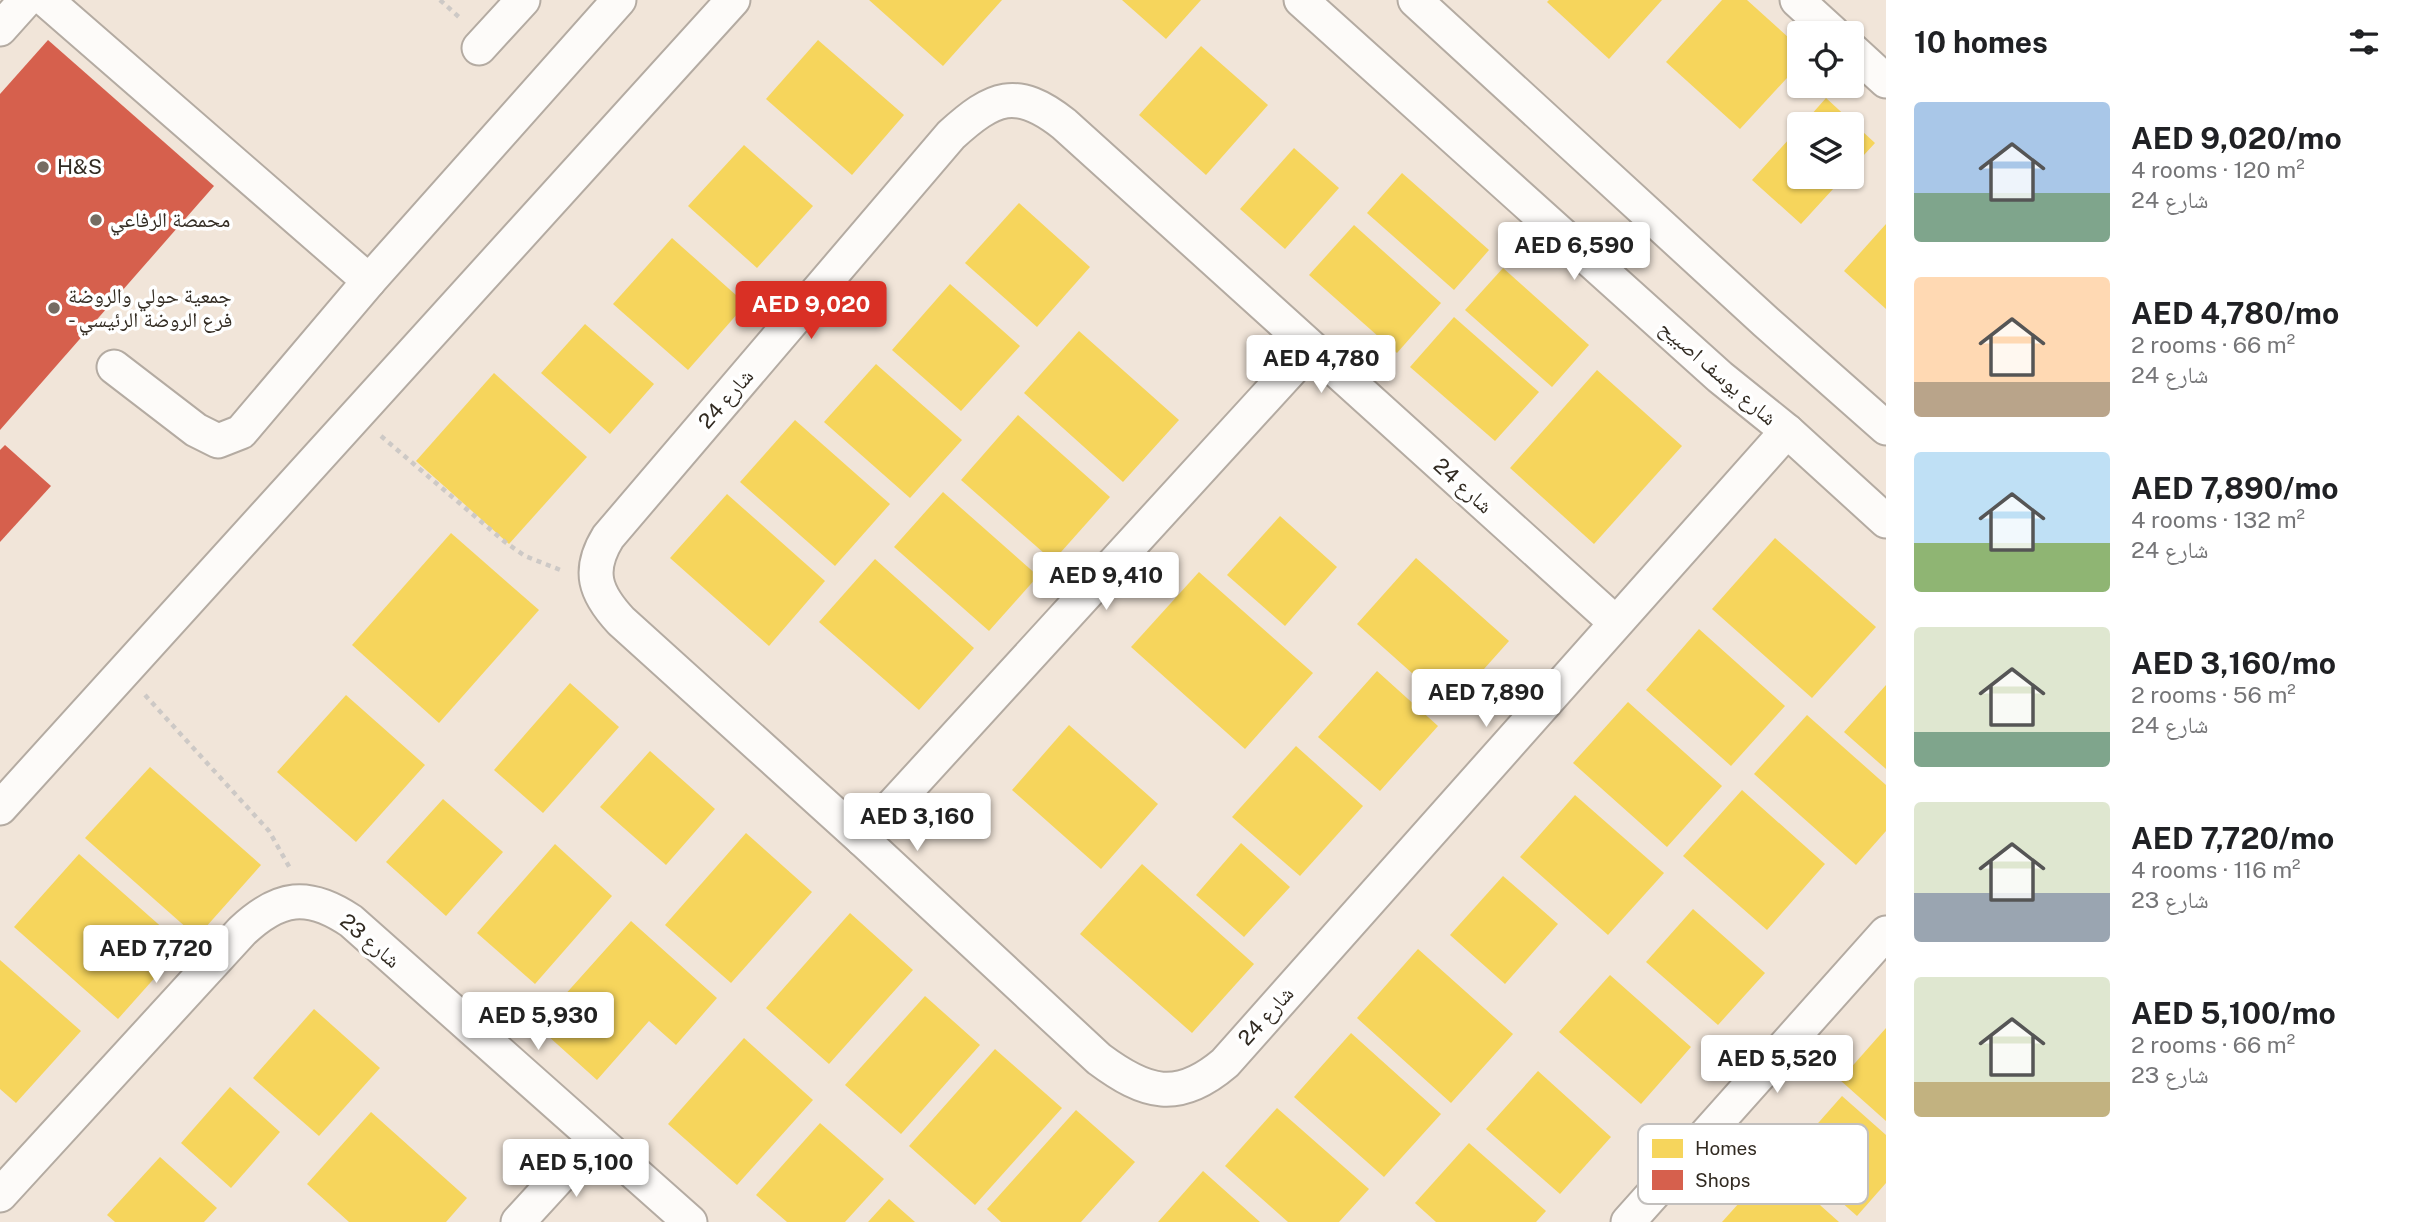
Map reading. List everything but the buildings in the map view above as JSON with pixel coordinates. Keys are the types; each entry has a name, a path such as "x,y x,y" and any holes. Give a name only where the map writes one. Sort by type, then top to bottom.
{"street":[{"path":"479,48 523,0"},
{"path":"114,367 196,430 218,441 241,432 369,281 619,0"},
{"path":"0,808 733,0"},
{"name":"شارع يوسف اصبيح","path":"1301,0 1720,377 1787,432 1886,521"},
{"path":"1415,0 1756,313 1886,428"},
{"path":"1797,0 1820,21"},
{"path":"19,8 369,281"},
{"path":"1864,61 1886,81"},
{"name":"شارع 24","path":"1616,623 1052,115 1029,102 1008,100 981,111 951,135 608,537 598,556 595,575 604,600 621,621 1109,1066 1137,1082 1173,1090 1188,1087 1225,1063 1787,432"},
{"path":"862,839 1310,349"},
{"path":"0,1195 242,931 270,909 300,901"},
{"name":"شارع 23","path":"300,901 327,906 351,922 690,1222"},
{"path":"1715,1124 1886,933"},
{"path":"519,1222 594,1139"},
{"path":"1628,1222 1644,1204"}],"path":[{"path":"440,0 460,18"},
{"path":"356,414 505,542 525,556 559,570 595,575"},
{"path":"124,671 269,831 291,868 300,901"}],"place":[{"name":"H&S","path":"43,167"},
{"name":"محمصة الرفاعي","path":"96,220"},
{"name":"جمعية حولي والروضة - فرع الروضة الرئيسي","path":"54,308"}]}
